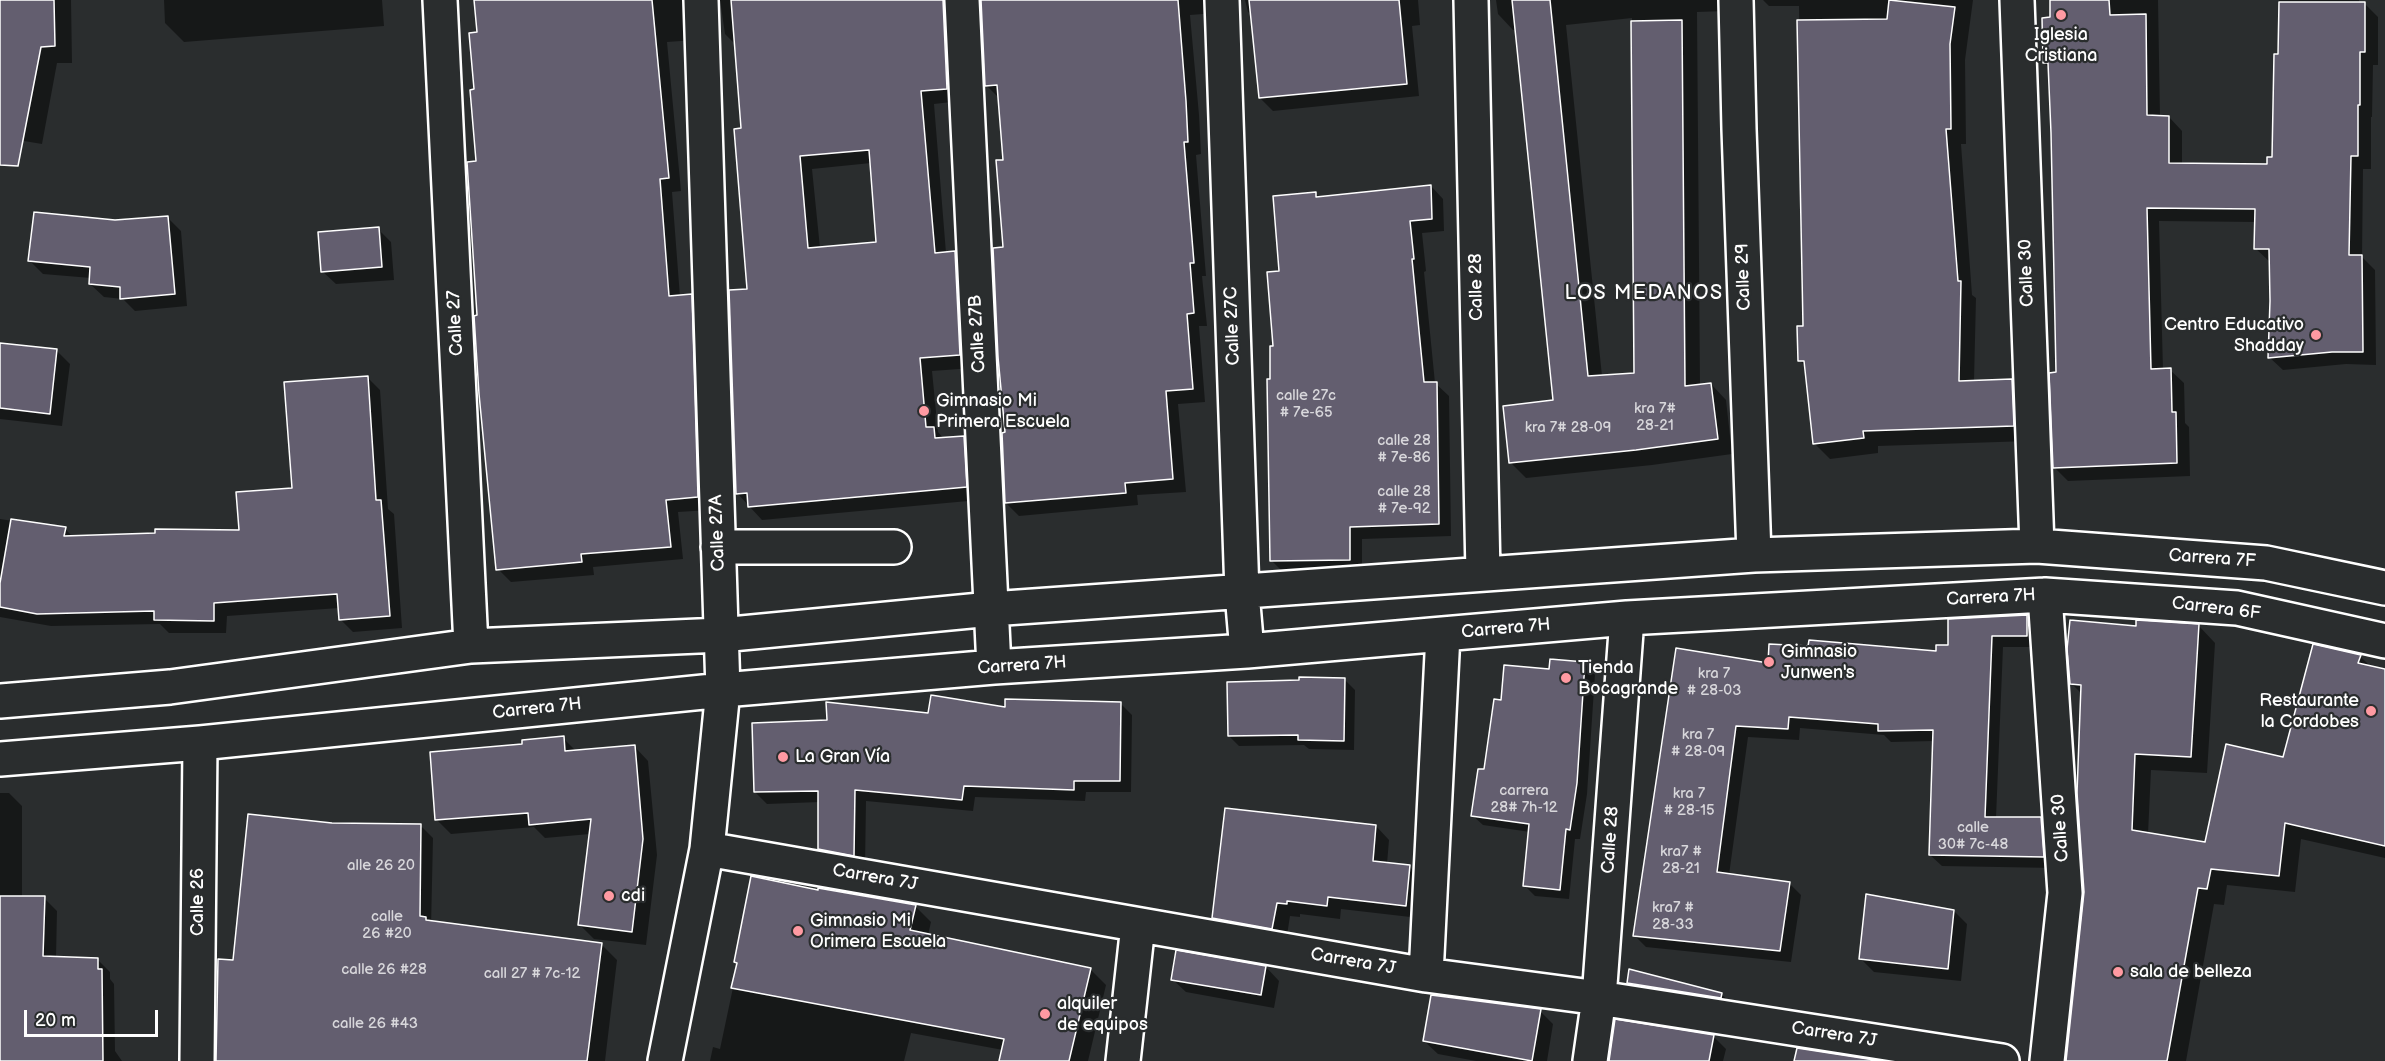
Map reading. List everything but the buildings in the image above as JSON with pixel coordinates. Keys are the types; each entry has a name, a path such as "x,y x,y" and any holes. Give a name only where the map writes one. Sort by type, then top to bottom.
{"street":[{"name":"Calle 27","path":"440,0 471,646"},
{"name":"Calle 27A","path":"665,1061 707,849 723,690 701,0"},
{"name":"Calle 27B","path":"962,0 994,667"},
{"name":"Calle 27C","path":"1222,0 1242,593 1247,651"},
{"name":"Calle 28","path":"1471,0 1483,573"},
{"name":"Calle 29","path":"1736,0 1754,555"},
{"name":"Calle 30","path":"2018,0 2037,546"},
{"path":"0,701 170,687 471,646 721,634 991,609 1754,555 2037,546"},
{"name":"Carrera 7F","path":"2037,546 2266,563 2385,588"},
{"path":"718,547 894,547"},
{"name":"Calle 30","path":"2045,595 2065,893 2047,1061"},
{"name":"Carrera 7H","path":"0,759 200,743 723,690 994,667 1247,651 1627,618 2045,595"},
{"name":"Carrera 6F","path":"2045,595 2237,608 2385,641"},
{"name":"Calle 28","path":"1590,1061 1599,998 1627,618"},
{"path":"1426,975 1443,634"},
{"name":"Calle 26","path":"197,1061 200,743"},
{"name":"Carrera 7J","path":"707,849 1426,975 1599,998 2002,1061"},
{"path":"1124,1061 1138,925"}],"place":[{"name":"Iglesia Cristiana","path":"2061,15"},
{"name":"Centro Educativo Shadday","path":"2316,335"},
{"name":"Gimnasio Mi Primera Escuela","path":"924,411"},
{"name":"Gimnasio Junwen's","path":"1769,662"},
{"name":"Tienda Bocagrande","path":"1566,678"},
{"name":"Restaurante la Cordobes","path":"2371,711"},
{"name":"La Gran Vía","path":"783,757"},
{"name":"cdi","path":"609,896"},
{"name":"Gimnasio Mi Orimera Escuela","path":"798,931"},
{"name":"sala de belleza","path":"2118,972"},
{"name":"alquiler de equipos","path":"1045,1014"}],"district":[{"name":"LOS MEDANOS","path":"1644,294"}]}
